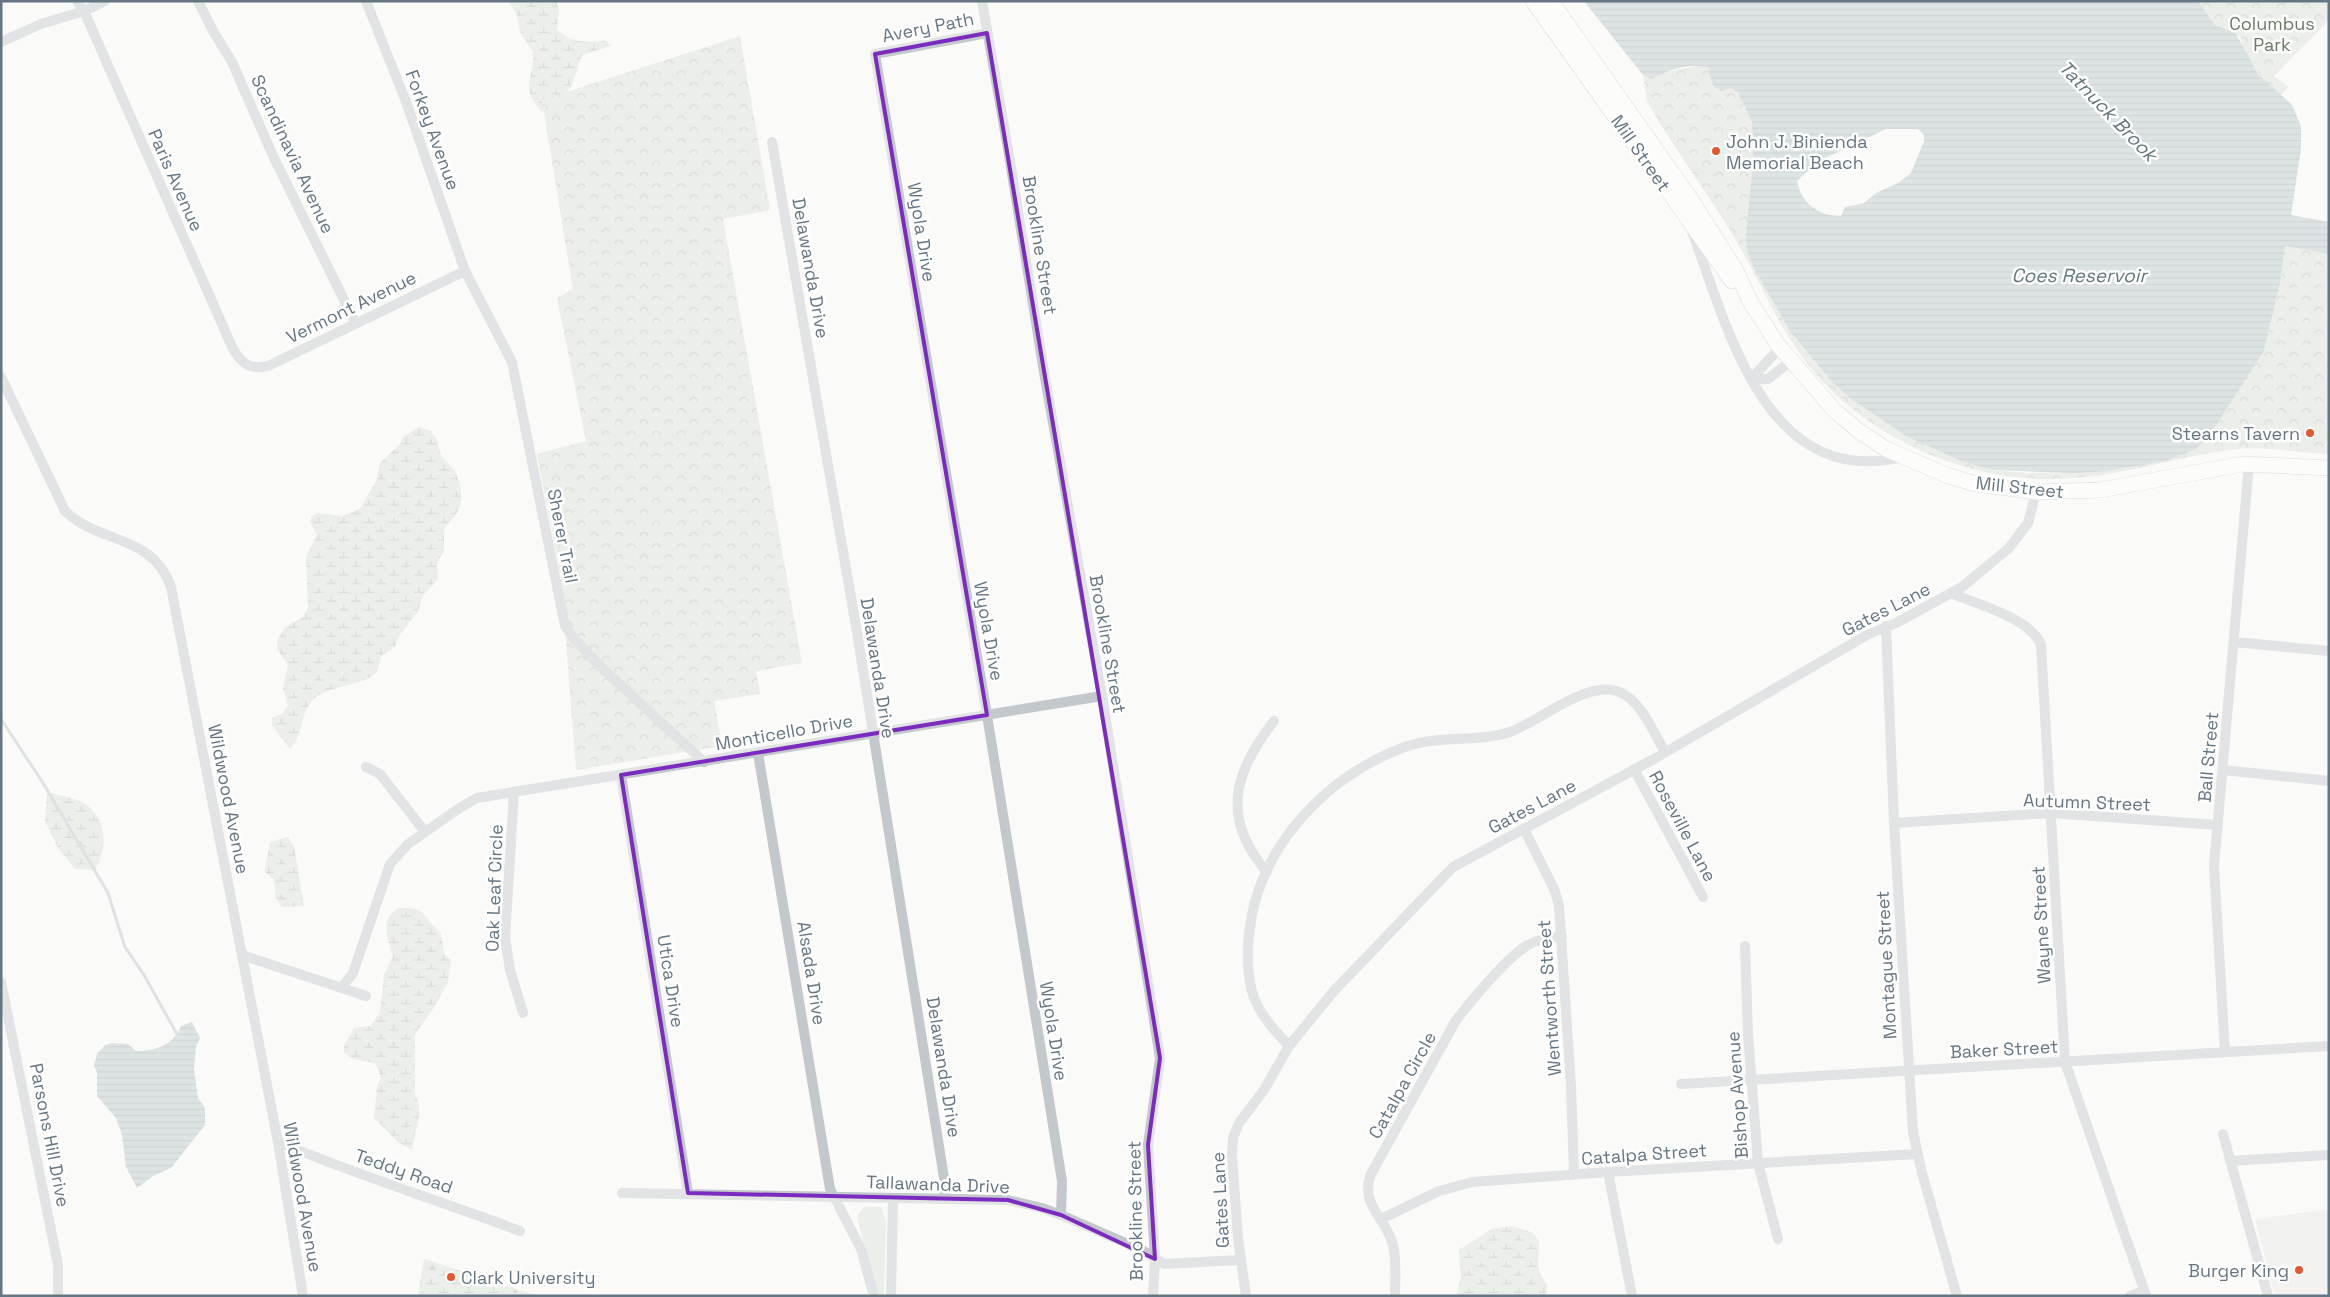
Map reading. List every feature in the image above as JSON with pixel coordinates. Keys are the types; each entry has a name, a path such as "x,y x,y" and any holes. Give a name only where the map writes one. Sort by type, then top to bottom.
{"main road":[{"name":"Mill Street","path":"1533,1 1729,278 1751,303"},
{"name":"Mill Street","path":"1551,1 1690,198 1735,269 1751,303 1780,348 1835,411 1859,431 1903,457 1946,476 1976,484 2036,492 2100,490 2204,470 2249,464 2329,468"}],"street":[{"name":"Paris Avenue","path":"78,1 233,348 243,363 251,367"},
{"path":"1,42 41,24 84,12 105,1"},
{"name":"Scandinavia Avenue","path":"198,1 212,31 232,62 274,158 355,322"},
{"name":"Forkey Avenue","path":"366,1 406,99 465,271"},
{"name":"Brookline Street","path":"982,1 1008,149 1044,378 1102,696 1160,1058 1148,1145 1155,1259 1153,1296"},
{"name":"Avery Path","path":"875,54 987,33"},
{"name":"Wyola Drive","path":"875,54 987,715 1062,1181 1061,1215"},
{"name":"Delawanda Drive","path":"772,142 788,224 873,733 946,1184 945,1199"},
{"path":"1686,215 1732,341 1751,379 1786,427 1812,448 1835,458 1857,462 1877,462 1903,457"},
{"name":"Vermont Avenue","path":"251,367 268,366 355,322 465,271"},
{"name":"Sherer Trail","path":"465,271 508,351 514,366 566,629 615,681 704,762"},
{"path":"1751,379 1780,348"},
{"path":"1751,379 1768,379 1790,360"},
{"name":"Wildwood Avenue","path":"1,377 65,511 84,524 136,545 155,560 169,580 177,612 278,1142 303,1296"},
{"name":"Ball Street","path":"2226,1052 2214,875 2249,464"},
{"name":"Gates Lane","path":"1246,1296 1240,1260 1232,1155 1233,1138 1239,1123 1264,1090 1289,1046 1333,992 1453,867 1665,752 1886,626 1896,623 1951,593 2002,554 2019,537 2031,515 2036,492"},
{"name":"Wayne Street","path":"1951,593 2020,622 2040,640 2043,654 2065,1062 2145,1293"},
{"name":"Montague Street","path":"1886,626 1894,823 1913,1132 1917,1154 1957,1296"},
{"path":"2234,642 2329,651"},
{"path":"1289,1046 1257,1005 1250,978 1248,957 1250,924 1256,898 1283,842 1298,821 1331,789 1370,763 1414,744 1443,738 1506,733 1538,720 1582,694 1603,689 1620,693 1639,708 1665,752"},
{"name":"Monticello Drive","path":"342,987 353,973 390,864 408,844 477,798 1102,696"},
{"path":"1267,872 1253,855 1241,833 1238,797 1243,771 1250,753 1274,721"},
{"name":"Alsada Drive","path":"758,753 790,936 830,1189 861,1249 874,1296"},
{"path":"366,766 380,774 425,832"},
{"name":"Roseville Lane","path":"1634,769 1703,898"},
{"path":"2223,770 2329,781"},
{"name":"Utica Drive","path":"621,776 688,1193"},
{"name":"Oak Leaf Circle","path":"514,792 505,938 510,970 523,1013"},
{"name":"Autumn Street","path":"1894,823 2051,813 2218,825"},
{"name":"Wentworth Street","path":"1524,829 1556,894 1562,936 1574,1174"},
{"name":"Catalpa Circle","path":"1395,1296 1394,1248 1390,1234 1368,1199 1368,1182 1371,1174 1455,1022 1523,948 1537,940 1562,936"},
{"name":"Bishop Avenue","path":"1744,946 1758,1163 1778,1239"},
{"path":"242,955 366,996"},
{"name":"Parsons Hill Drive","path":"1,982 37,1151 58,1266 58,1296"},
{"name":"Baker Street","path":"1681,1084 2329,1046"},
{"path":"2223,1134 2268,1296"},
{"name":"Teddy Road","path":"278,1142 318,1159 436,1199 520,1231"},
{"name":"Catalpa Street","path":"1381,1219 1439,1191 1460,1185 1574,1174 1917,1154"},
{"path":"2230,1161 2329,1155"},
{"path":"1608,1172 1632,1296"},
{"name":"Tallawanda Drive","path":"622,1193 1008,1200 1061,1215 1142,1250 1164,1264 1240,1260"},
{"path":"891,1296 893,1199"},
{"path":"2130,1296 2145,1293"}],"highlighted area":[{"path":"987,33 1160,1058 1148,1145 1155,1259 1061,1215 1008,1200 688,1193 621,775 987,715 875,54"}],"shaded area":[{"path":"2329,1209 2329,1296 2275,1296 2255,1219"}],"green space":[{"path":"508,1 556,1 559,9 557,29 562,34 573,40 606,41 611,46 582,55 571,87 561,98 542,112 535,103 529,89 533,52 521,34 516,13"},
{"name":"Columbus Park","path":"2198,1 2329,1 2329,20 2274,76 2289,87 2280,95 2261,76 2246,55 2241,38 2227,28 2215,25"},
{"path":"740,36 770,210 723,219 802,663 756,671 760,694 714,701 722,746 576,770 561,576 537,454 586,441 557,298 573,289 542,100"},
{"path":"1701,65 1708,68 1713,86 1732,88 1738,93 1752,122 1753,162 1747,251 1753,267 1790,331 1831,381 1851,399 1906,436 1963,462 1993,470 2027,473 2109,471 2166,461 2195,450 2208,438 2264,351 2280,283 2285,246 2329,254 2329,454 2241,449 2098,476 2053,479 2017,477 1982,471 1947,461 1914,447 1882,430 1853,409 1826,385 1793,344 1734,237 1647,101 1643,75 1651,79 1662,73"},
{"path":"419,427 431,431 437,440 441,456 455,471 461,488 461,503 457,513 444,529 444,551 437,563 438,579 423,596 418,611 399,636 395,647 381,656 378,670 372,676 328,691 313,700 305,712 298,737 290,749 272,725 272,718 282,714 288,705 283,689 288,664 278,651 277,641 285,627 303,617 308,607 306,557 317,535 310,522 311,517 317,513 342,516 360,509 377,479 380,463 400,444 403,437"},
{"path":"47,792 84,803 95,813 104,836 102,854 95,870 75,869 58,848 45,821"},
{"path":"288,837 294,846 304,906 282,907 276,898 274,879 265,871 270,842"},
{"path":"399,908 415,909 423,914 441,933 444,954 451,960 448,982 433,1009 415,1034 415,1095 418,1101 419,1115 412,1150 399,1143 374,1118 377,1087 381,1078 376,1064 351,1058 344,1052 344,1046 354,1028 370,1026 380,1013 384,975 393,956 387,936 387,923 393,912"},
{"path":"864,1207 881,1207 886,1221 884,1296 877,1294 857,1217"},
{"path":"1512,1226 1533,1233 1539,1241 1539,1269 1547,1284 1546,1296 1456,1296 1461,1278 1459,1250 1492,1229"},
{"name":"Clark University","path":"424,1259 538,1296 418,1296"},
{"name":"Clark University","path":"429,1270 459,1272 477,1276 502,1293 523,1293 527,1296 421,1296 421,1278"}],"water":[{"name":"Coes Reservoir","path":"1584,1 2198,1 2215,25 2235,32 2258,74 2292,105 2301,126 2301,149 2291,215 2329,222 2329,254 2285,246 2280,283 2264,351 2208,438 2195,450 2166,461 2109,471 2075,473 1993,470 1963,462 1906,436 1851,399 1831,381 1790,331 1753,267 1747,251 1746,235 1753,162 1752,122 1738,93 1732,88 1721,91 1713,86 1708,68 1701,66 1686,66 1651,79 1643,75","holes":["1886,129 1918,129 1924,135 1924,141 1911,173 1898,183 1876,193 1864,203 1845,207 1841,216 1818,211 1802,196 1797,181 1817,162"]},
{"path":"192,1022 200,1038 196,1047 194,1069 198,1098 205,1108 205,1125 171,1168 153,1176 137,1188 126,1167 122,1135 116,1118 97,1096 97,1072 94,1066 97,1054 105,1045 112,1043 128,1044 136,1051 150,1050 163,1046 174,1038 181,1026"}],"waterway":[{"path":"1,719 43,783 108,893 125,947 144,975 178,1036"}],"place":[{"name":"John J. Binienda Memorial Beach","path":"1716,151"},
{"name":"Stearns Tavern","path":"2310,433"},
{"name":"Burger King","path":"2299,1270"},
{"name":"Clark University","path":"451,1277"}],"water label":[{"name":"Tatnuck Brook","path":"2108,111"}]}
